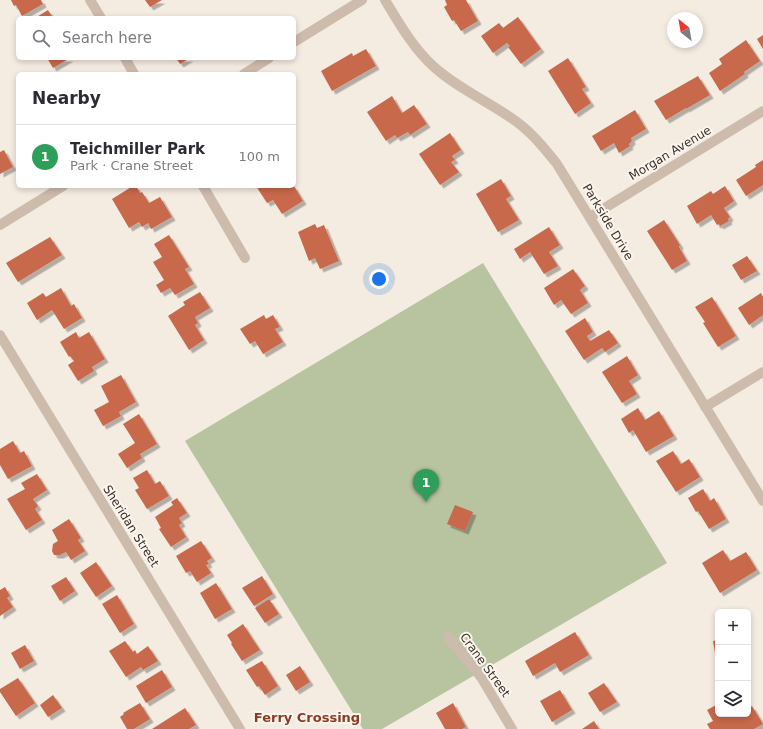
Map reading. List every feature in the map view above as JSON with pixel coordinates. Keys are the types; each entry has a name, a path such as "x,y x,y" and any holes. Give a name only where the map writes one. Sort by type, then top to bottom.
{"street":[{"path":"90,0 100,16"},
{"path":"296,41 362,0"},
{"name":"Parkside Drive","path":"385,0 409,38 433,66 463,89 516,121 537,139 557,164 763,501"},
{"path":"126,60 133,72"},
{"path":"247,72 267,60"},
{"name":"Morgan Avenue","path":"590,217 763,111"},
{"path":"0,225 61,188"},
{"path":"204,188 245,258"},
{"name":"Sheridan Street","path":"0,335 240,729"},
{"path":"705,407 763,372"},
{"name":"Crane Street","path":"448,636 480,677 512,729"}],"green space":[{"path":"483,263 667,563 382,729 363,729 185,441"}],"building":[{"path":"11,0 41,0 43,4 22,16 16,5 14,6"},
{"path":"145,0 162,0 150,7"},
{"path":"445,0 466,0 478,21 461,31 454,20 452,21 444,7 447,5"},
{"path":"48,10 52,16 38,16"},
{"path":"518,17 541,49 521,64 508,47 510,46 507,43 493,53 481,36 499,23 503,28"},
{"path":"763,35 763,49 757,39"},
{"path":"746,40 760,61 744,72 745,74 720,91 709,73 722,64 719,59"},
{"path":"366,49 376,66 332,91 321,71 352,53 353,56"},
{"path":"568,58 586,87 582,89 591,103 575,114 548,71"},
{"path":"48,60 67,60 53,68"},
{"path":"177,60 187,60 180,64"},
{"path":"698,76 710,95 666,120 654,101"},
{"path":"392,96 402,113 414,105 427,124 410,135 408,132 397,138 395,135 386,141 367,112"},
{"path":"635,110 646,129 631,138 632,141 629,144 630,146 619,153 614,143 601,151 592,136"},
{"path":"450,133 461,150 452,156 455,160 451,162 459,172 440,185 419,154"},
{"path":"4,150 13,167 0,174 0,152"},
{"path":"763,160 763,185 746,196 736,180 756,167 755,165"},
{"path":"501,179 511,196 506,199 519,220 498,232 476,194"},
{"path":"725,186 734,201 724,208 730,217 728,219 729,221 720,226 719,224 717,225 711,215 697,224 687,206 711,191 713,194"},
{"path":"130,188 137,188 140,193 142,192 149,203 160,197 172,217 151,229 148,223 142,227 139,222 129,228 112,199"},
{"path":"257,188 295,188 303,201 282,214 273,200 267,203"},
{"path":"664,220 680,245 679,247 687,261 672,270 647,231"},
{"path":"315,224 317,228 324,225 339,261 320,269 315,258 309,261 298,232"},
{"path":"549,227 560,245 549,252 558,266 544,274 530,252 520,259 514,249"},
{"path":"169,235 189,267 185,269 194,284 175,295 170,288 161,293 156,285 164,280 153,262 162,257 154,244"},
{"path":"50,237 62,255 18,282 6,263"},
{"path":"747,256 757,271 741,280 732,265"},
{"path":"573,269 585,286 580,290 588,303 571,314 561,300 554,305 544,288"},
{"path":"61,288 71,306 74,304 82,318 64,329 52,310 37,320 27,303 43,293 46,297"},
{"path":"200,292 210,308 195,317 198,323 195,325 204,340 189,350 168,316 185,305 183,302"},
{"path":"761,293 763,297 763,315 749,325 738,308"},
{"path":"712,297 736,336 718,347 695,307"},
{"path":"264,315 266,319 273,315 280,327 275,329 283,342 263,354 255,341 250,344 240,329"},
{"path":"585,318 593,332 587,336 590,341 609,330 618,343 605,352 602,348 584,360 565,331"},
{"path":"76,332 79,338 89,332 105,359 92,367 94,371 78,381 68,365 74,361 70,356 69,357 60,342"},
{"path":"627,356 638,375 629,381 637,394 622,403 602,372"},
{"path":"121,375 136,402 119,412 121,416 103,426 94,410 109,402 101,386"},
{"path":"638,408 645,420 659,411 674,436 646,452 633,430 629,433 621,419"},
{"path":"139,414 157,444 140,454 142,458 127,468 118,454 135,443 123,424"},
{"path":"13,441 20,453 24,451 32,466 8,479 0,465 0,449"},
{"path":"673,451 681,464 689,459 700,477 676,492 656,461"},
{"path":"147,470 155,484 160,481 169,496 147,509 135,490 139,488 133,478"},
{"path":"37,474 47,490 33,499 38,506 35,509 42,520 26,530 7,499 25,489 21,483"},
{"path":"703,489 710,501 714,498 726,519 709,529 698,511 696,512 688,498"},
{"path":"177,498 187,513 179,518 182,523 179,525 186,537 171,547 159,529 161,528 155,517 173,505 171,502"},
{"path":"455,505 473,512 465,531 447,524"},
{"path":"69,519 81,538 78,540 85,551 71,560 66,552 60,555 54,555 52,551 53,544 58,541 52,530"},
{"path":"201,541 212,558 207,561 209,564 206,565 211,573 197,582 190,571 186,573 176,556"},
{"path":"723,550 730,561 746,552 757,570 720,593 702,563"},
{"path":"96,562 112,586 96,597 80,573"},
{"path":"262,576 273,594 254,606 242,588"},
{"path":"66,577 75,591 60,601 51,586"},
{"path":"216,583 232,609 215,619 200,593"},
{"path":"5,587 10,596 7,598 13,607 0,616 0,590"},
{"path":"117,595 134,624 120,633 102,604"},
{"path":"269,599 279,614 265,623 255,608"},
{"path":"243,624 260,650 242,661 227,635"},
{"path":"575,632 589,655 560,672 555,663 533,676 525,661"},
{"path":"125,641 133,652 135,650 137,654 148,646 158,661 143,670 141,667 126,677 109,651"},
{"path":"713,641 715,641 715,653"},
{"path":"25,645 34,661 20,669 11,653"},
{"path":"262,661 278,686 265,695 259,686 257,687 246,670"},
{"path":"300,666 310,682 296,691 286,675"},
{"path":"162,670 172,687 146,703 136,686"},
{"path":"18,678 35,703 16,716 0,692 0,689"},
{"path":"604,683 617,702 600,712 588,693"},
{"path":"560,690 572,710 552,722 540,701"},
{"path":"53,695 62,708 48,717 40,705"},
{"path":"140,703 150,719 134,729 127,729 120,717 124,714 123,713"},
{"path":"453,703 466,727 462,729 445,729 436,713"},
{"path":"715,706 715,717 751,717 752,706 763,724 754,729 710,729 707,724 713,721 707,710"},
{"path":"185,708 196,725 189,729 152,729"},
{"path":"594,721 599,729 582,729"}],"place":[{"name":"Teichmiller Park","path":"426,502"}],"district":[{"name":"Ferry Crossing","path":"307,717"}]}
